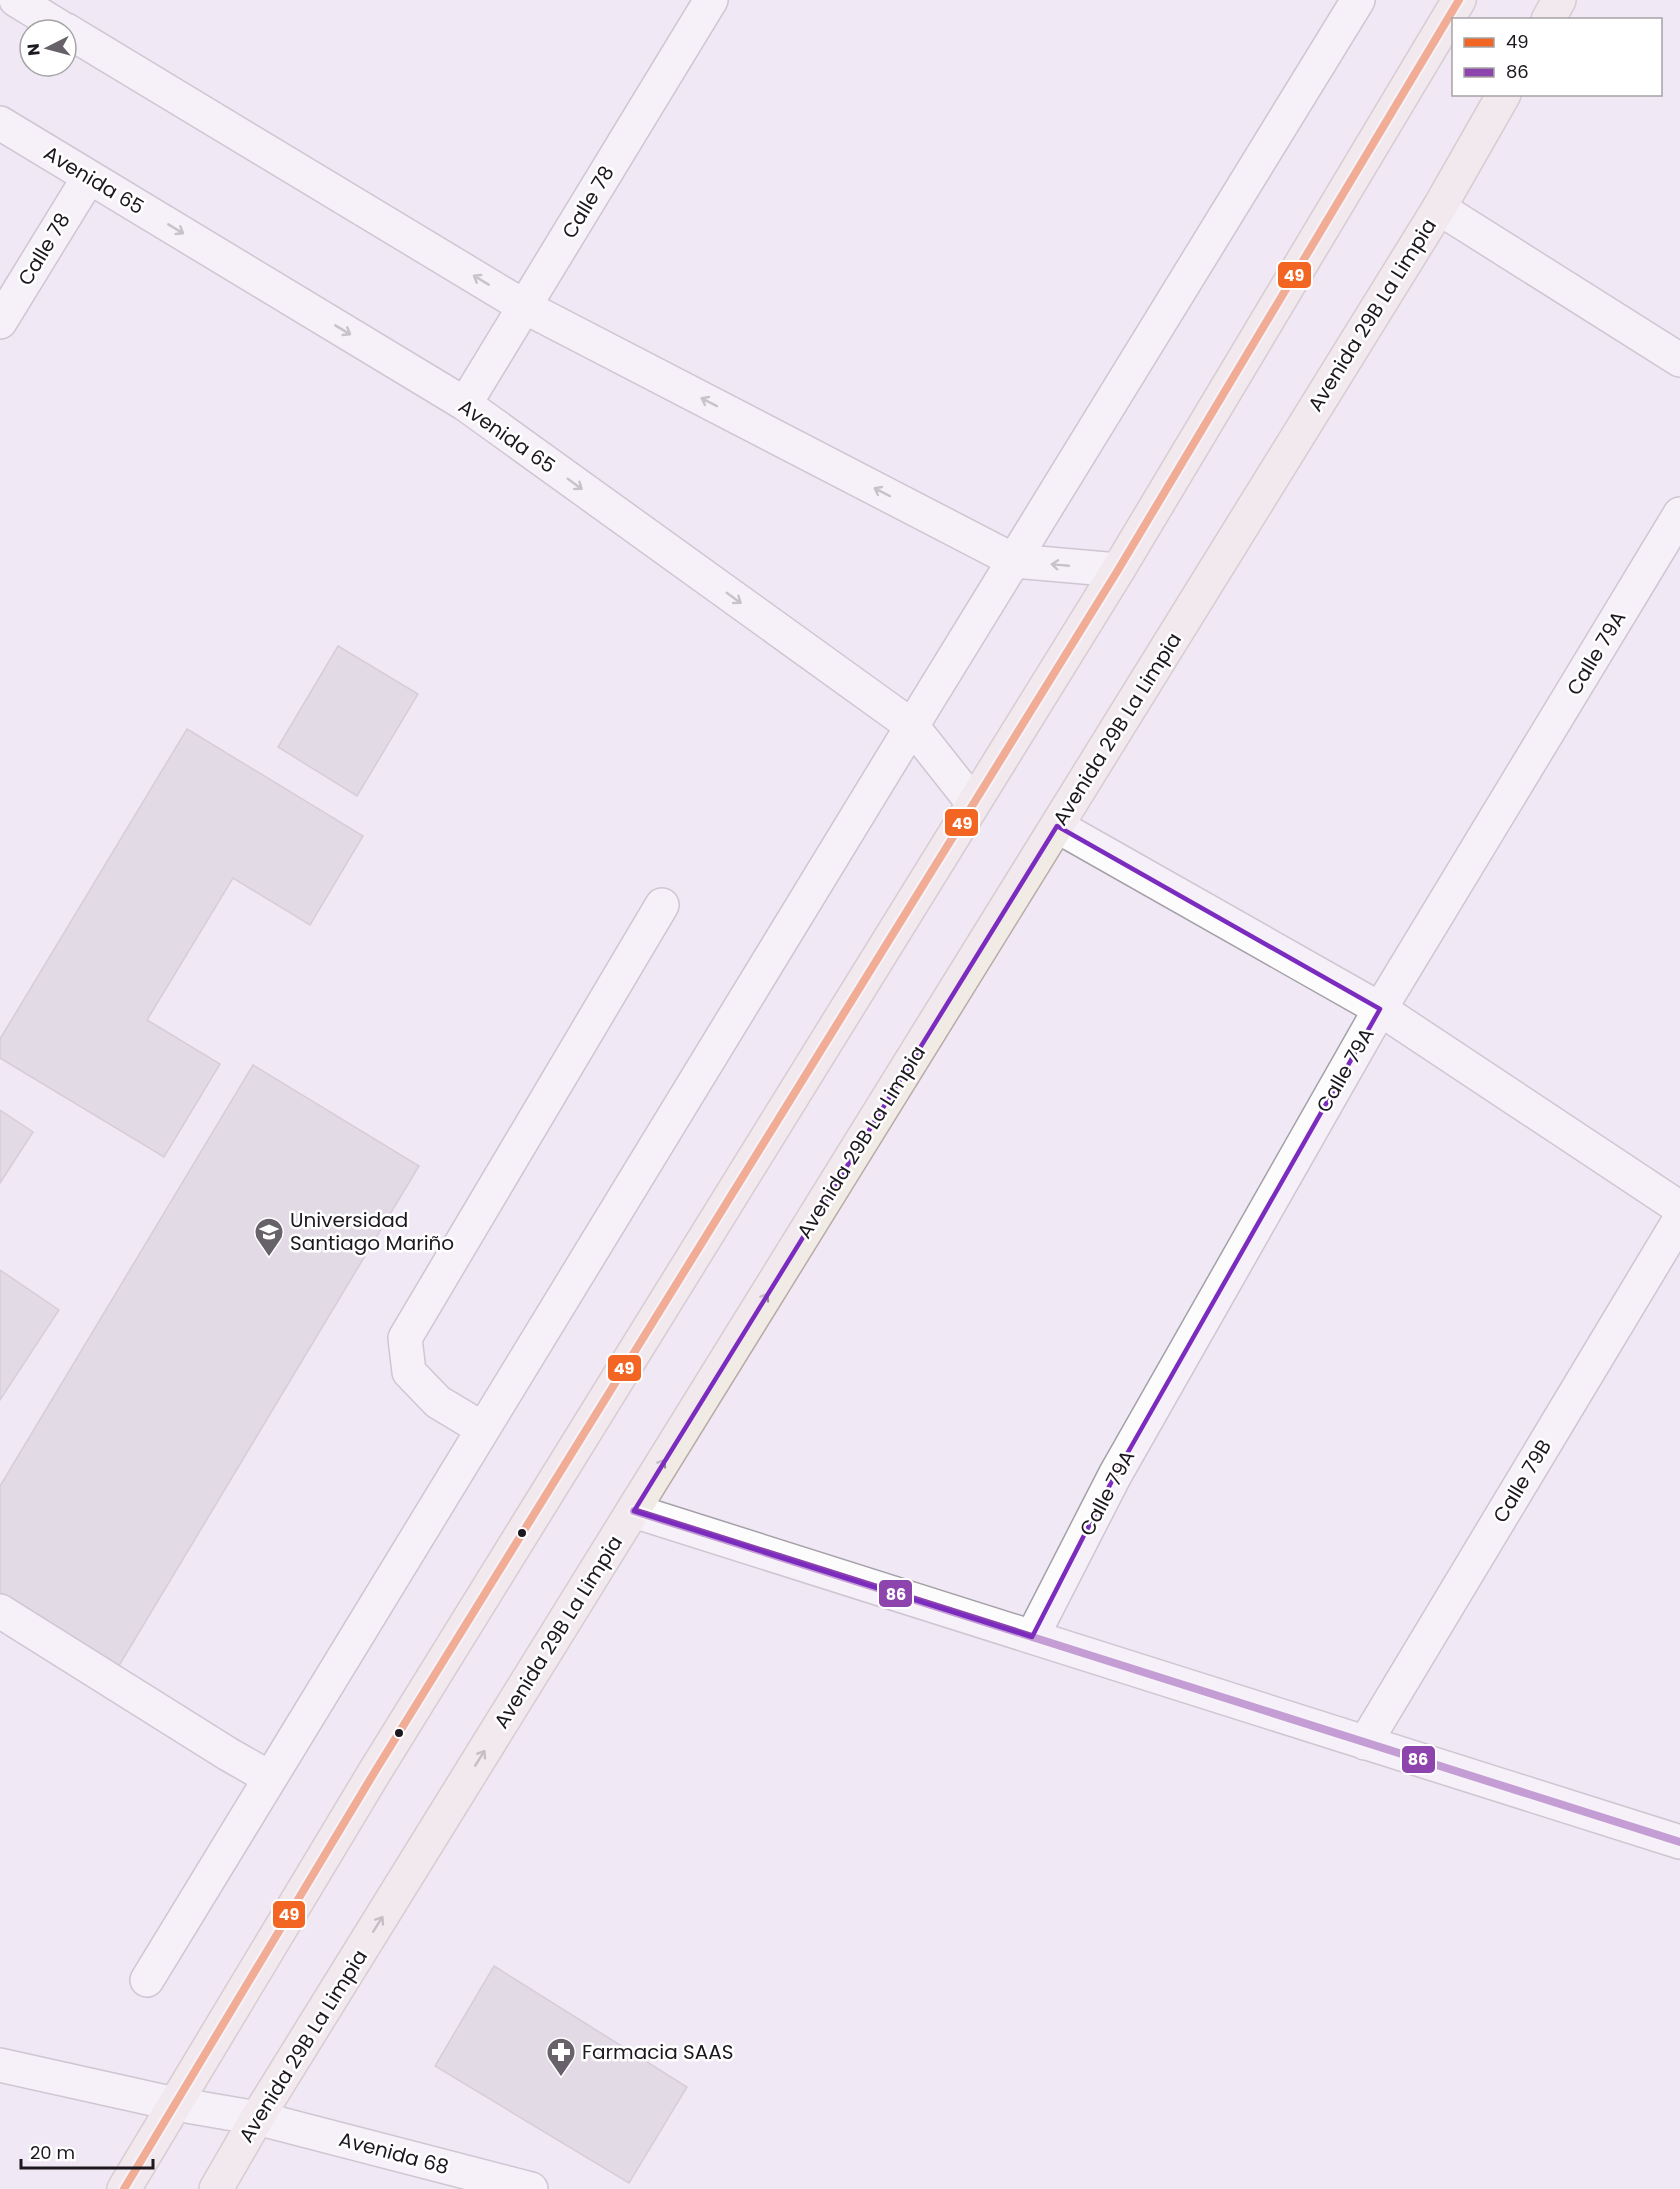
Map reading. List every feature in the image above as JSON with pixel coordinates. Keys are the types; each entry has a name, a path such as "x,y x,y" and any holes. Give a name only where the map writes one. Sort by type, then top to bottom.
{"main road":[{"path":"124,2189 374,1773 1118,570 1459,0"},
{"path":"1549,18 1559,0"},
{"name":"Avenida 29B La Limpia","path":"216,2189 257,2118 1439,208 1503,96"}],"street":[{"path":"16,0 46,18"},
{"name":"Calle 78","path":"465,404 711,0"},
{"path":"147,1980 1358,0"},
{"path":"78,37 525,307 1015,561 1118,570"},
{"name":"Avenida 65","path":"0,123 465,404 912,726 973,803"},
{"name":"Calle 78","path":"0,322 89,177"},
{"path":"1439,208 1680,360"},
{"name":"Calle 79A","path":"1032,1637 1115,1475 1380,1009 1680,514"},
{"path":"1057,826 1380,1009 1680,1208"},
{"path":"483,1429 438,1402 409,1372 405,1338 662,905"},
{"name":"Calle 79B","path":"1365,1743 1680,1219"},
{"path":"634,1511 1680,1842"},
{"path":"0,1611 270,1778"},
{"name":"Avenida 68","path":"0,2066 175,2104 257,2118 531,2189"}],"highlighted area":[{"path":"1057,826 1380,1009 1115,1475 1032,1637 634,1511"}],"building":[{"path":"338,646 418,694 357,796 278,747"},
{"path":"187,729 363,836 310,925 233,878 147,1020 220,1064 164,1157 0,1058 0,1039"},
{"path":"253,1065 419,1166 117,1669 0,1597 0,1486"},
{"path":"0,1110 33,1132 0,1183"},
{"path":"0,1270 59,1310 0,1400"},
{"name":"Farmacia SAAS","path":"494,1966 687,2087 629,2183 435,2066"}],"transit line":[{"name":"49","path":"124,2189 374,1773 1118,570 1459,0"},
{"name":"86","path":"634,1511 1680,1842"}],"place":[{"name":"Universidad Santiago Mariño","path":"269,1258"},
{"name":"Farmacia SAAS","path":"561,2078"}]}
